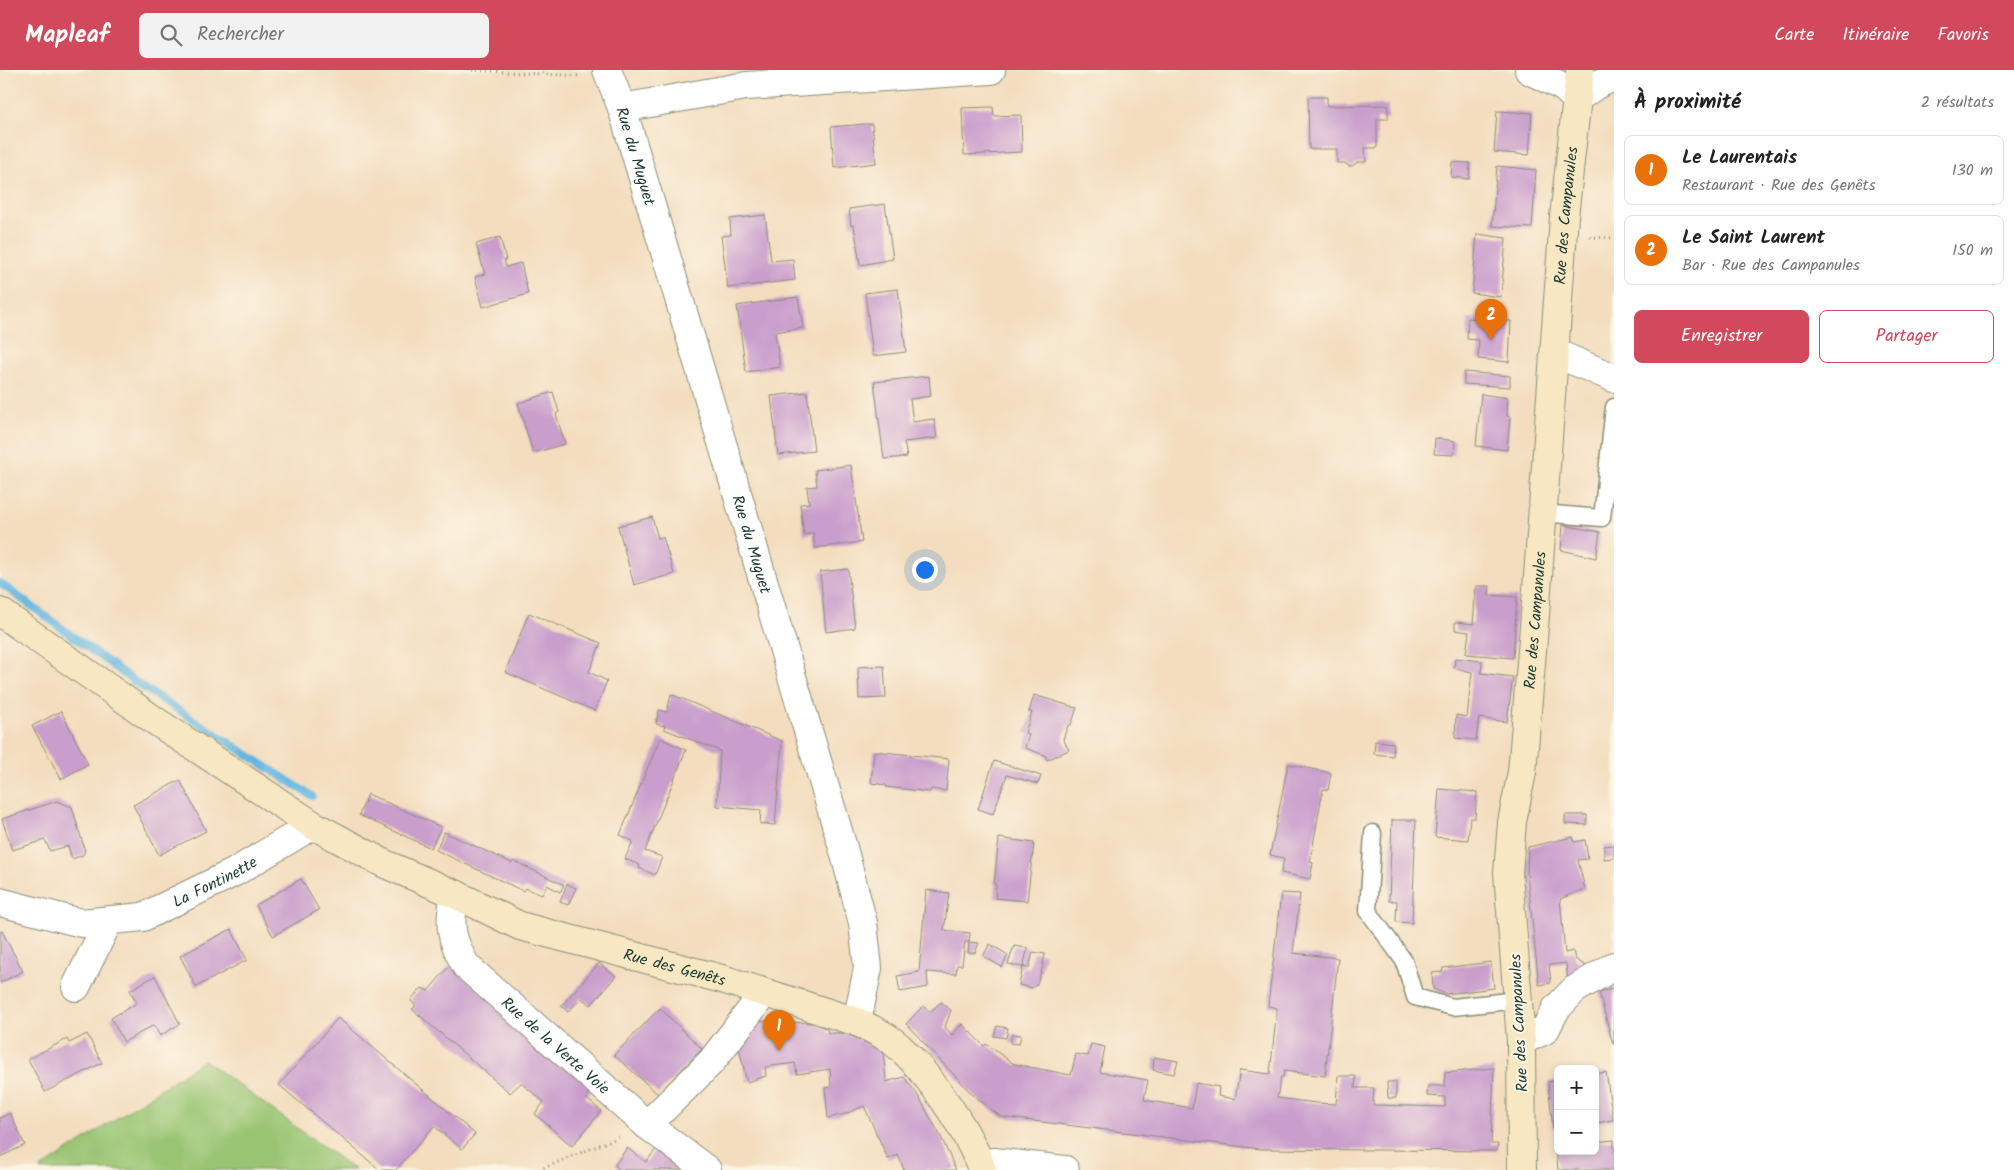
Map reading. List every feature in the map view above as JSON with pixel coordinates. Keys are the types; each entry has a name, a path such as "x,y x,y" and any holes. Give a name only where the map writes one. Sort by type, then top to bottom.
{"main road":[{"name":"Rue des Campanules","path":"1522,1170 1521,1040 1508,874 1512,822 1522,772 1564,217 1580,70"},
{"name":"Rue des Genêts","path":"0,612 154,720 313,825 385,864 455,894 520,926 722,979 857,1022 889,1039 919,1068 948,1106 981,1166"}],"street":[{"path":"622,108 746,86 991,70"},
{"path":"1529,70 1562,87 1576,99 1596,85 1614,77"},
{"name":"Rue du Muguet","path":"609,74 622,108 844,850 863,923 868,968 857,1022"},
{"path":"1555,353 1614,378"},
{"name":"La Fontinette","path":"0,902 81,923 143,916 235,872 313,825"},
{"name":"Rue de la Verte Voie","path":"455,894 451,913 454,944 466,966 647,1125 706,1170"},
{"path":"76,987 109,920"},
{"path":"1521,1040 1545,1030 1556,1009 1574,990 1614,966"},
{"path":"647,1125 710,1062 764,993"},
{"path":"981,1166 994,1162 1065,1170"}],"lane":[{"path":"1541,513 1602,518 1614,407"},
{"path":"1373,833 1368,911 1404,961 1415,997 1452,1007 1518,1000"}],"path":[{"path":"467,70 609,74"},
{"path":"539,1170 647,1125"}],"green space":[{"path":"204,1060 355,1170 39,1170"}],"building":[{"path":"1308,97 1327,97 1327,106 1388,105 1388,119 1377,119 1377,148 1365,148 1366,162 1358,162 1348,166 1345,163 1337,163 1337,149 1309,149"},
{"path":"993,107 994,116 1021,115 1022,152 964,155 962,108"},
{"path":"1497,111 1532,113 1529,155 1494,152"},
{"path":"872,124 876,163 834,168 831,127"},
{"path":"1452,162 1470,163 1469,179 1451,177"},
{"path":"1497,166 1536,170 1532,228 1492,226"},
{"path":"885,204 893,259 860,265 854,225 851,226 849,209"},
{"path":"765,215 771,261 793,259 795,280 728,288 721,236 731,235 730,219"},
{"path":"1477,234 1506,238 1501,297 1472,293"},
{"path":"500,237 506,267 521,263 528,294 483,307 475,277 485,274 476,244"},
{"path":"898,289 906,352 873,356 865,293"},
{"path":"798,297 803,328 775,332 780,367 746,372 737,306"},
{"path":"1468,318 1511,321 1509,362 1478,359 1479,340 1467,339"},
{"path":"1464,372 1510,376 1510,387 1464,384"},
{"path":"929,376 931,396 910,399 913,422 934,419 937,438 904,442 907,457 884,459 874,382"},
{"path":"553,392 559,412 556,414 565,444 533,453 518,403"},
{"path":"807,392 814,451 778,455 771,396"},
{"path":"1481,394 1508,398 1507,416 1510,417 1507,450 1476,446"},
{"path":"1435,438 1455,441 1454,455 1434,454"},
{"path":"851,465 862,542 815,548 813,533 804,535 800,504 809,503 807,487 817,486 815,470"},
{"path":"652,517 658,538 663,537 674,574 634,585 618,526"},
{"path":"1563,525 1600,532 1596,558 1561,550"},
{"path":"848,569 855,628 826,632 820,572"},
{"path":"1476,586 1490,586 1489,595 1517,597 1513,658 1466,654 1469,632 1455,630 1455,622 1473,624"},
{"path":"529,613 601,643 589,672 607,681 595,711 505,672"},
{"path":"1455,658 1482,661 1481,673 1513,677 1507,722 1479,718 1476,740 1455,738 1456,715 1467,717 1472,672 1454,668"},
{"path":"884,666 886,698 859,699 858,667"},
{"path":"671,694 782,741 775,825 760,824 761,810 717,806 720,751 664,729 665,726 656,724 659,710 667,712"},
{"path":"1034,695 1077,708 1071,725 1068,725 1063,739 1069,750 1047,760 1045,755 1025,748 1029,734 1025,733 1032,712 1029,712"},
{"path":"61,711 88,764 61,779 32,726"},
{"path":"660,738 686,750 645,851 662,857 655,875 639,868 640,865 625,859 633,841 620,835"},
{"path":"1375,741 1394,743 1393,756 1374,754"},
{"path":"874,751 949,759 946,791 931,789 930,792 886,787 886,785 871,783"},
{"path":"994,761 1041,776 1038,784 1007,775 993,814 978,809"},
{"path":"1288,764 1331,773 1328,790 1323,789 1310,862 1313,863 1310,879 1281,873 1284,858 1270,855"},
{"path":"180,780 206,831 159,855 133,805"},
{"path":"1439,789 1477,792 1475,818 1470,818 1468,840 1435,837"},
{"path":"368,794 441,827 431,848 359,815"},
{"path":"57,801 72,807 85,851 83,855 72,859 68,846 50,851 45,840 12,850 2,819"},
{"path":"1565,815 1587,815 1587,825 1565,824"},
{"path":"1392,820 1416,820 1412,923 1396,922 1397,901 1389,901"},
{"path":"444,832 512,863 514,861 564,885 560,892 547,885 542,895 525,888 523,891 436,850"},
{"path":"1573,837 1574,842 1585,840 1588,859 1578,860 1585,889 1560,899 1565,953 1573,951 1575,959 1589,968 1568,982 1566,963 1549,965 1551,983 1539,985 1527,873 1528,847"},
{"path":"999,838 1034,843 1027,901 995,898 996,885 994,884"},
{"path":"1614,845 1614,858 1604,859 1604,846"},
{"path":"301,879 319,910 273,936 256,905"},
{"path":"567,884 576,888 568,905 560,902"},
{"path":"926,890 949,893 944,930 970,933 969,942 965,942 962,965 957,965 956,974 927,972 928,987 900,992 897,976 919,972"},
{"path":"1281,893 1300,894 1293,953 1338,958 1325,1076 1284,1071 1277,1098 1336,1104 1338,1076 1356,1076 1355,1088 1374,1088 1373,1105 1445,1107 1445,1097 1427,1096 1428,1086 1445,1086 1445,1073 1494,1068 1491,1144 1498,1144 1497,1151 1261,1149 1001,1117 974,1096 906,1024 923,1006 930,1012 941,1002 951,1010 945,1027 952,1035 962,1024 984,1046 986,1044 1014,1064 1071,1075 1076,1054 1088,1056 1091,1044 1105,1047 1100,1072 1148,1080 1144,1100 1192,1108 1196,1083 1219,1087 1218,1096 1235,1099 1240,1070 1270,1074 1277,1008 1268,1006"},
{"path":"231,929 247,960 196,987 180,956"},
{"path":"2,931 23,971 0,983 0,932"},
{"path":"969,942 979,943 975,953 968,953"},
{"path":"990,944 1008,955 1002,967 983,956"},
{"path":"1014,946 1028,948 1023,967 1008,964"},
{"path":"1033,952 1045,954 1037,984 1032,988 1019,985 1023,967 1029,968"},
{"path":"1491,962 1494,988 1446,994 1433,989 1432,973 1442,972 1443,968"},
{"path":"599,963 616,976 591,1005 581,998 568,1012 561,1006"},
{"path":"450,965 593,1088 585,1097 601,1111 572,1146 535,1114 544,1102 521,1083 510,1093 412,1009 416,1006 411,1001 414,996 422,988 428,991"},
{"path":"155,976 180,1024 160,1036 154,1025 124,1042 111,1018 137,1003 130,990"},
{"path":"1614,988 1614,1044 1613,1044 1599,992"},
{"path":"660,1008 702,1049 658,1094 614,1055"},
{"path":"338,1018 475,1134 462,1149 434,1126 396,1170 380,1170 279,1085"},
{"path":"756,1021 815,1023 827,1029 828,1033 844,1033 883,1050 886,1082 904,1077 917,1094 941,1137 956,1170 904,1170 898,1155 888,1159 864,1106 845,1114 828,1118 825,1088 831,1087 830,1069 797,1074 795,1063 765,1067 766,1076 747,1082 737,1039"},
{"path":"997,1026 1008,1028 1006,1038 994,1036"},
{"path":"87,1034 102,1063 45,1092 28,1059 67,1039 69,1043"},
{"path":"1012,1034 1021,1035 1019,1044 1010,1043"},
{"path":"1154,1057 1178,1061 1174,1074 1153,1070"},
{"path":"1606,1072 1613,1120 1599,1122 1599,1110 1599,1073"},
{"path":"1554,1081 1554,1129 1553,1129 1548,1082"},
{"path":"1387,1082 1396,1082 1396,1098 1388,1098"},
{"path":"10,1113 25,1145 0,1157 0,1118"},
{"path":"1614,1140 1614,1170 1558,1170 1557,1155 1599,1155 1599,1142"},
{"path":"660,1144 697,1170 620,1170 615,1165 627,1148 646,1162"}],"waterway":[{"path":"0,583 138,684 312,796"}],"place":[{"name":"Le Saint Laurent","path":"1491,340"},
{"name":"Le Laurentais","path":"779,1051"}]}
